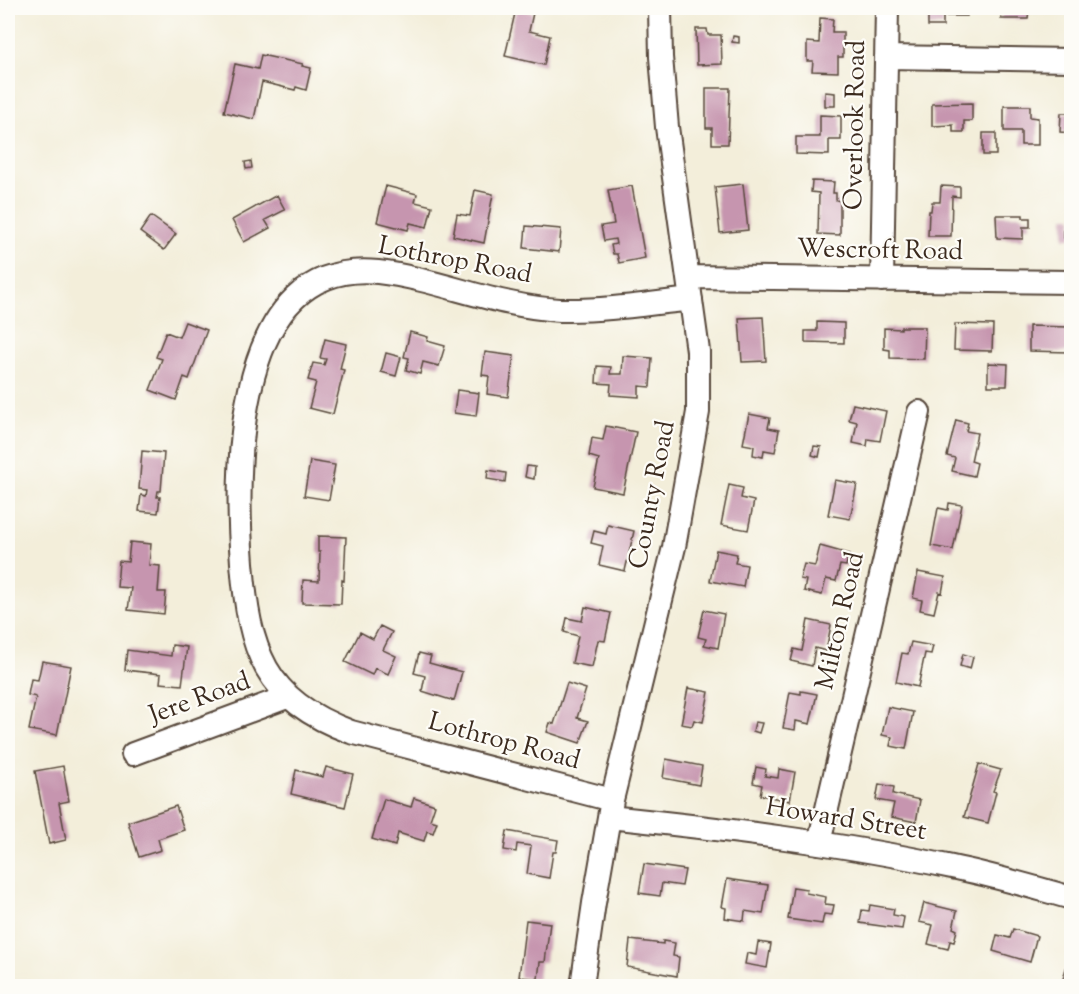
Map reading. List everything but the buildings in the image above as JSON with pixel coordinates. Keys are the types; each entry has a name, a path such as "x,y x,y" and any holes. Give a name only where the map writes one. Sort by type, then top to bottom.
{"street":[{"name":"County Road","path":"582,987 610,808 663,594 682,505 698,412 698,351 665,112 660,8"},
{"name":"Overlook Road","path":"882,280 887,8"},
{"path":"886,57 1071,60"},
{"name":"Lothrop Road","path":"610,808 351,732 326,723 287,697 262,661 248,613 243,574 239,497 246,411 267,337 279,316 292,299 309,286 328,276 352,271 378,272 499,300 559,310 631,306 689,288"},
{"name":"Wescroft Road","path":"689,288 882,280 1071,282"},
{"name":"Milton Road","path":"819,843 919,412"},
{"name":"Jere Road","path":"133,754 287,697"},
{"name":"Howard Street","path":"610,808 955,867 1071,898"}]}
